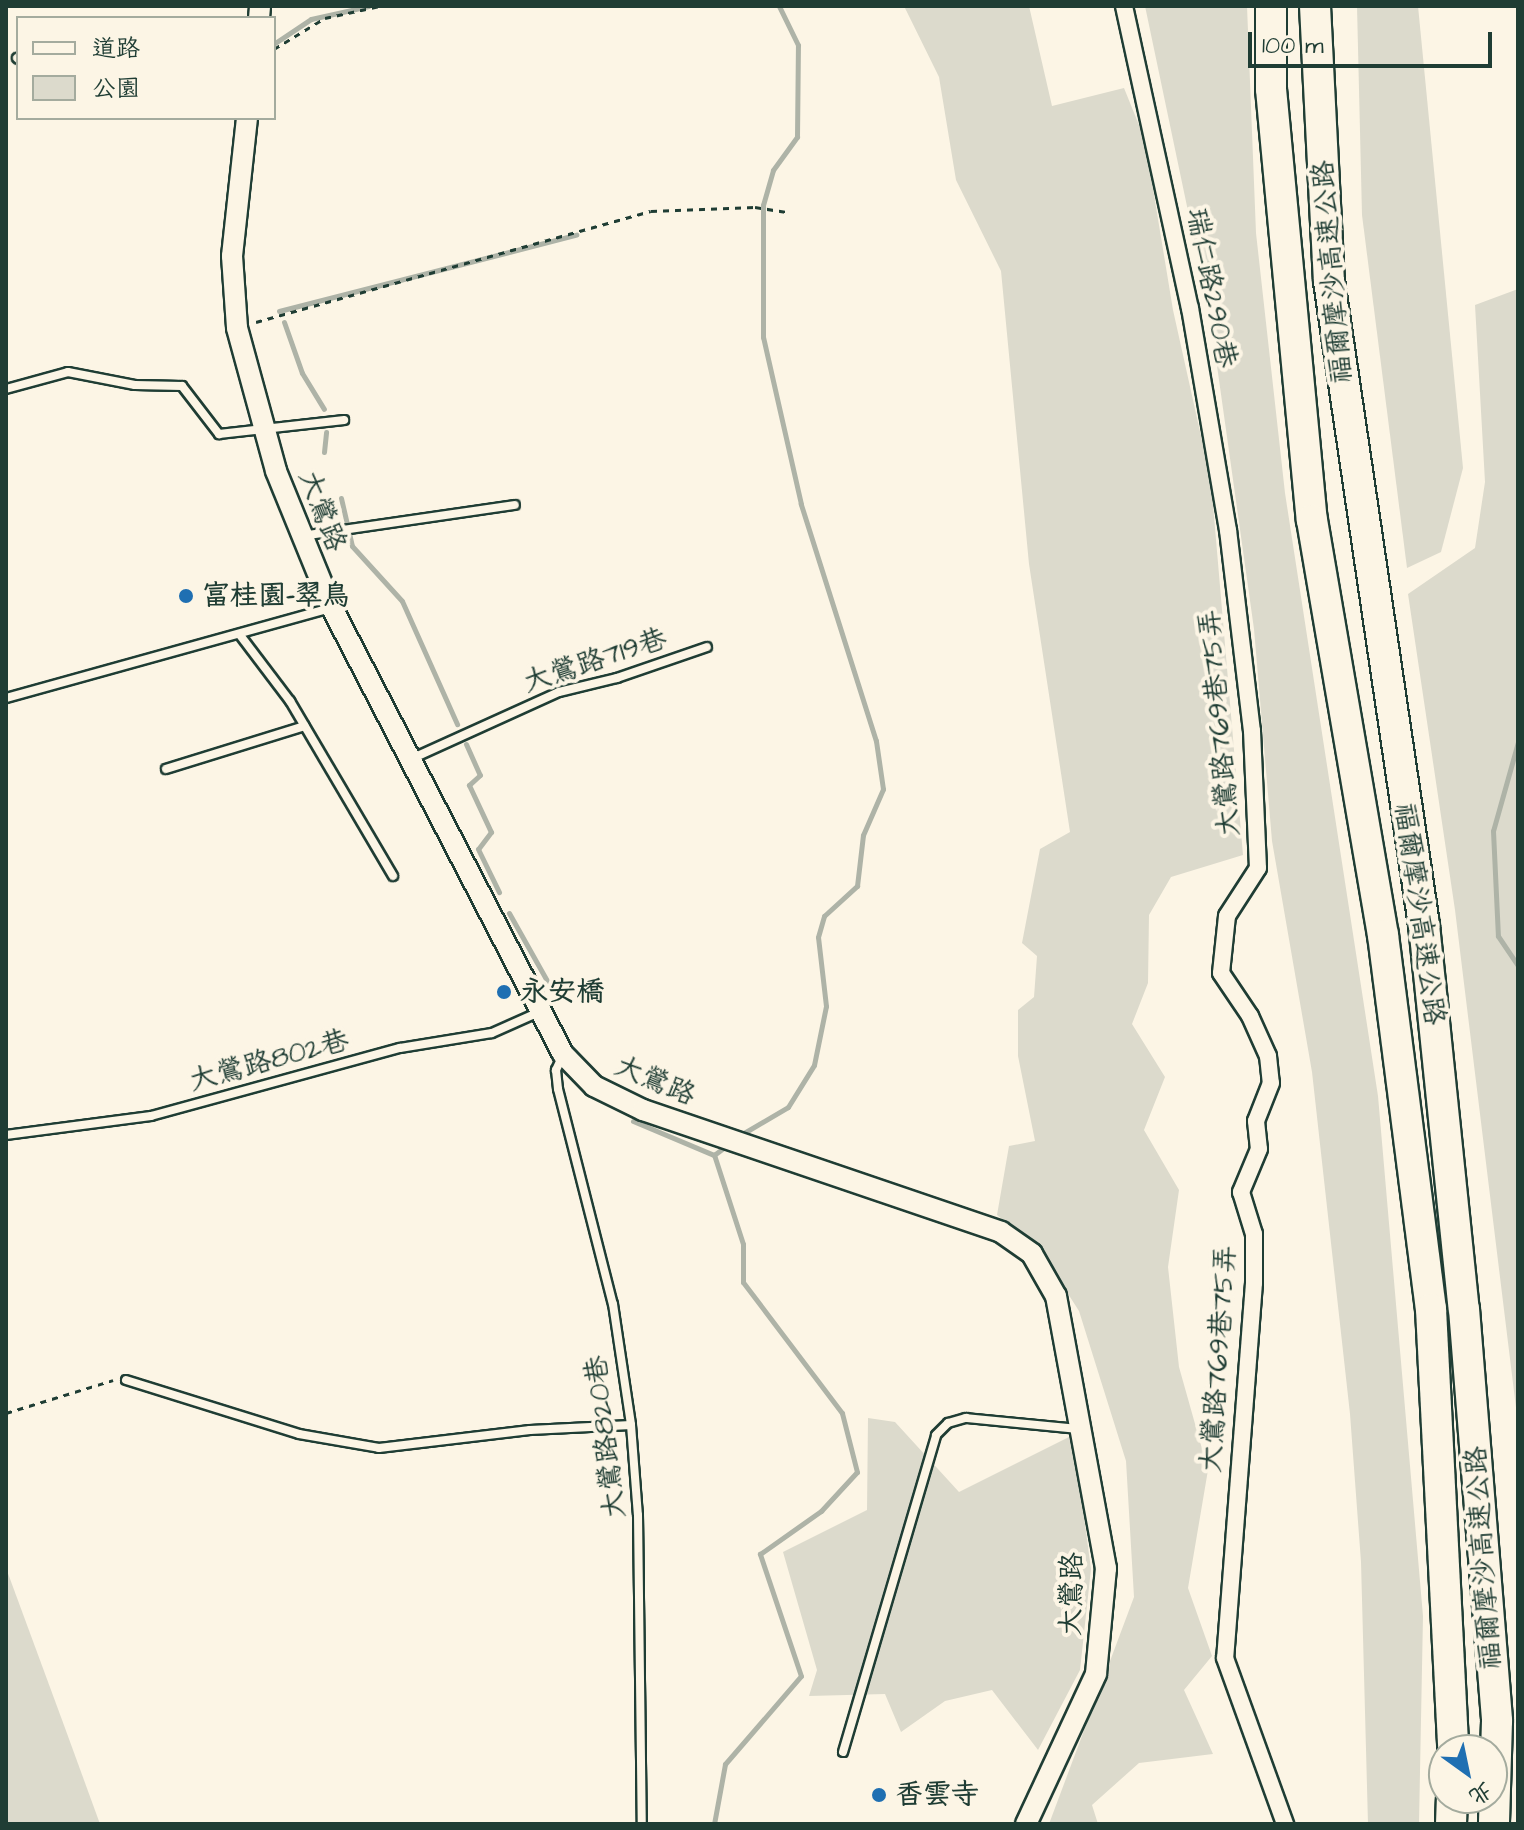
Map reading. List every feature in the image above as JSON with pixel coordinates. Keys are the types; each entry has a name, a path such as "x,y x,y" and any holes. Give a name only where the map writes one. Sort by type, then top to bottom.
{"highway":[{"name":"福爾摩沙高速公路","path":"1271,6 1271,89 1312,520 1383,935 1431,1309 1452,1734"},
{"name":"福爾摩沙高速公路","path":"1315,6 1329,281 1424,925 1464,1309 1497,1721 1494,1824"}],"street":[{"name":"瑞仁路290巷","path":"1124,6 1190,308 1234,583"},
{"name":"大鶯路","path":"247,120 232,256 237,328 264,426 300,536 332,608 563,1054 577,1073 611,1096 729,1141 969,1218 1032,1254 1056,1296 1084,1429 1106,1568 1096,1674 1026,1824"},
{"name":"大鶯路769巷75弄","path":"1234,583 1252,731 1258,868 1227,916 1221,973 1250,1016 1268,1056 1271,1083 1256,1121 1259,1149 1241,1192 1254,1234 1254,1283 1225,1658 1285,1824"}],"lane":[{"path":"6,389 68,372 135,385 182,386 219,434 264,426 344,420"},
{"path":"300,536 515,505"},
{"path":"6,698 332,608"},
{"path":"240,635 305,726 393,876"},
{"name":"大鶯路719巷","path":"411,760 559,692 617,678 707,647"},
{"path":"166,769 305,726"},
{"name":"大鶯路802巷","path":"6,1135 151,1116 400,1048 492,1033 539,1012"},
{"name":"大鶯路820巷","path":"563,1054 556,1070 558,1089 613,1304 631,1425 638,1515 642,1824"},
{"path":"126,1380 299,1434 379,1448 530,1430 631,1425"},
{"path":"843,1752 936,1435 948,1423 966,1418 1084,1429"}],"path":[{"path":"276,48 325,18 380,6"},
{"path":"237,328 651,211 758,207 787,212"},
{"path":"6,1413 105,1381 126,1380"}],"green space":[{"path":"904,6 1029,6 1052,106 1124,88 1145,140 1173,310 1211,481 1243,855 1171,877 1149,915 1148,983 1132,1024 1165,1077 1144,1130 1179,1190 1168,1267 1179,1367 1208,1470 1188,1588 1212,1656 1184,1690 1213,1754 1139,1763 1092,1805 1098,1824 1049,1824 1134,1597 1126,1461 1079,1311 1040,1250 997,1215 1009,1146 1035,1141 1018,1056 1018,1010 1034,997 1037,956 1022,943 1040,849 1070,832 1029,564 1001,271 956,180 939,77"},
{"path":"1145,6 1247,6 1256,233 1285,493 1378,1096 1423,1616 1419,1824 1368,1824 1361,1562 1350,1414 1312,1072 1272,841 1254,629 1210,316"},
{"path":"1357,6 1418,6 1463,468 1441,552 1407,568 1362,215"},
{"path":"1518,289 1518,1424 1455,910 1408,594 1475,548 1485,482 1475,305"},
{"path":"868,1418 895,1422 959,1492 1073,1435 1091,1569 1080,1670 1038,1750 992,1690 945,1701 901,1732 885,1694 809,1696 817,1670 783,1552 867,1510"},
{"path":"6,1568 65,1728 100,1824 6,1824"}],"waterway":[{"path":"276,42 311,19 369,6"},
{"path":"737,1137 788,1107 814,1065 826,1006 818,937 824,916 857,886 863,835 883,789 876,741 801,504 763,337 763,205 773,170 797,137 798,45 779,6"},
{"path":"279,311 576,235"},
{"path":"284,322 302,373 324,409"},
{"path":"324,452 326,432"},
{"path":"341,498 352,546 402,601 457,724"},
{"path":"1518,742 1493,831 1498,936 1518,966"},
{"path":"466,744 480,775 469,785 491,832 478,849 499,892"},
{"path":"509,913 550,986"},
{"path":"633,1121 714,1155"},
{"path":"714,1824 725,1764 801,1676 760,1554 821,1511 857,1472 842,1413 743,1282 743,1244 714,1155 726,1146"}],"place":[{"name":"富桂園-翠鳥","path":"186,596"},
{"name":"永安橋","path":"504,992"},
{"name":"香雲寺","path":"879,1795"}]}
